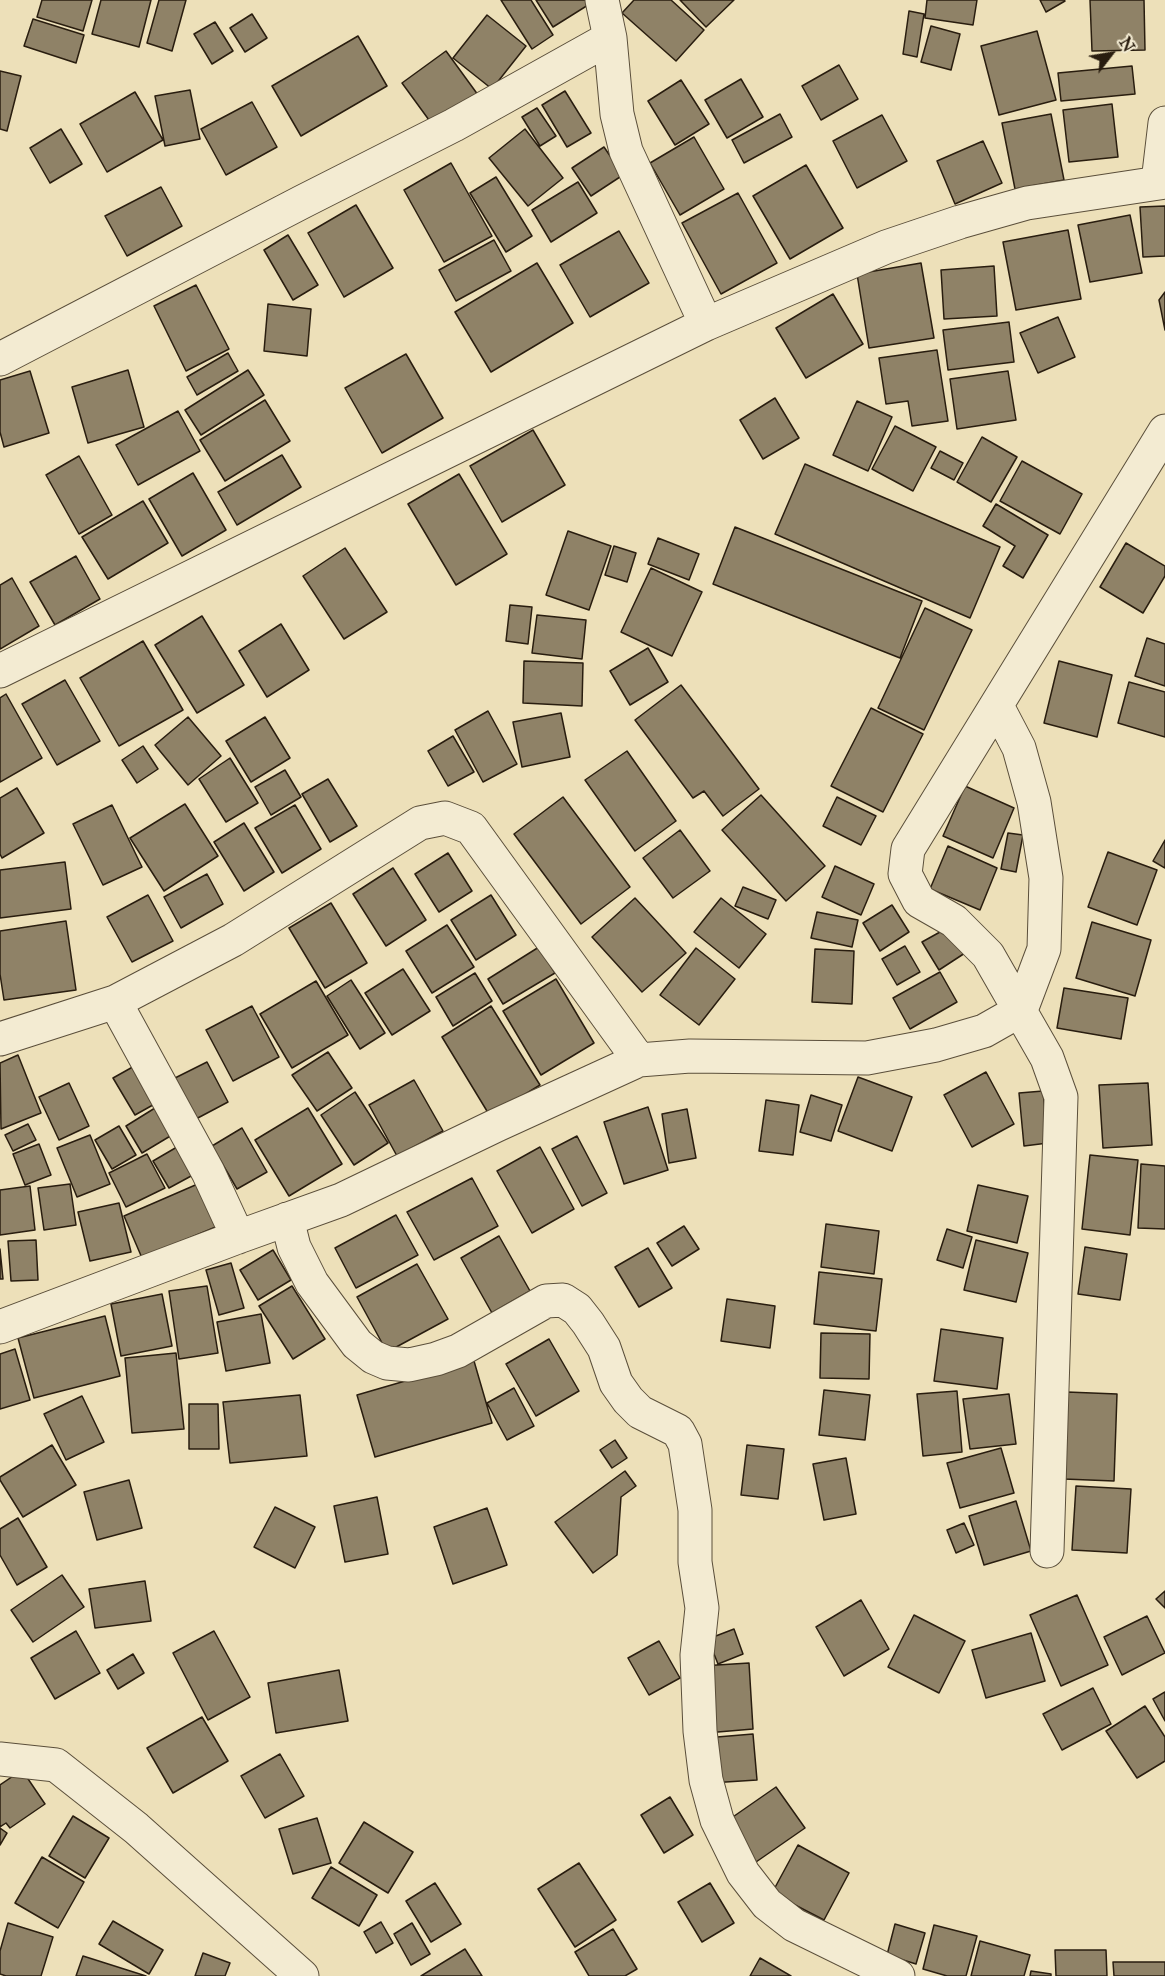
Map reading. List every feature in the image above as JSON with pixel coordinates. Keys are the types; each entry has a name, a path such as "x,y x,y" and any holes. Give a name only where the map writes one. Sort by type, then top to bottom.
{"street":[{"path":"602,0 610,38 617,114 626,151 706,324"},
{"path":"0,359 454,125 610,38"},
{"path":"0,671 706,324 886,247 960,222 1027,203 1161,182 1165,123"},
{"path":"1047,1551 1061,1097 1047,1058 988,955 954,921 919,902 905,874 908,849 1165,431"},
{"path":"0,1327 341,1200 639,1060 690,1056 867,1058 936,1045 984,1030 1021,1010 1044,949 1046,878 1034,802 1019,748 997,706"},
{"path":"0,1039 115,1002 233,940 420,823 445,818 471,828 639,1060"},
{"path":"115,1002 208,1172 238,1237"},
{"path":"287,1219 294,1246 312,1283 357,1344 373,1357 387,1363 409,1365 436,1359 458,1351 546,1301 563,1300 577,1309 588,1323 604,1348 616,1383 628,1400 640,1412 678,1431 685,1444 695,1510 695,1562 702,1608 697,1655 700,1731 706,1780 717,1820 743,1874 767,1904 794,1925 898,1976"},
{"path":"0,1759 56,1765 136,1828 302,1976"}],"building":[{"path":"42,0 92,0 83,31 37,17"},
{"path":"101,0 151,0 139,47 92,34"},
{"path":"159,0 186,0 172,51 147,43"},
{"path":"501,0 531,0 553,35 532,49"},
{"path":"536,0 596,0 553,27"},
{"path":"634,0 671,0 704,30 676,61 622,13"},
{"path":"680,0 734,0 706,27"},
{"path":"927,0 977,0 973,25 925,18"},
{"path":"1040,0 1064,0 1065,1 1046,12"},
{"path":"1090,0 1144,0 1145,50 1092,51"},
{"path":"909,11 924,14 917,57 903,54"},
{"path":"252,14 267,38 245,52 230,28"},
{"path":"487,15 526,46 492,89 453,58"},
{"path":"33,19 84,35 76,63 24,46"},
{"path":"215,22 233,51 212,64 194,34"},
{"path":"931,26 960,34 951,70 921,62"},
{"path":"1037,31 1056,100 999,115 981,46"},
{"path":"358,36 387,86 301,136 272,86"},
{"path":"446,51 481,99 437,131 402,83"},
{"path":"839,65 858,99 821,120 802,86"},
{"path":"1132,66 1135,94 1061,101 1058,73"},
{"path":"0,71 21,76 7,131 0,129"},
{"path":"741,79 763,117 727,138 705,100"},
{"path":"681,80 709,124 675,145 648,101"},
{"path":"190,90 200,139 165,146 155,96"},
{"path":"565,91 591,133 567,147 542,105"},
{"path":"135,92 163,140 107,172 80,124"},
{"path":"252,102 277,147 226,175 201,129"},
{"path":"1112,104 1118,157 1069,162 1063,110"},
{"path":"537,108 556,136 540,146 522,117"},
{"path":"780,114 792,137 744,163 732,140"},
{"path":"1051,114 1064,180 1015,189 1002,123"},
{"path":"882,115 907,161 857,188 833,141"},
{"path":"61,129 82,164 50,183 30,148"},
{"path":"525,129 563,178 528,206 489,158"},
{"path":"694,137 724,189 680,215 650,163"},
{"path":"983,141 1002,183 955,204 937,161"},
{"path":"604,147 623,175 591,196 572,168"},
{"path":"451,163 492,236 444,262 404,190"},
{"path":"806,165 843,228 790,259 753,196"},
{"path":"496,177 532,236 506,252 470,193"},
{"path":"578,182 597,213 551,242 532,210"},
{"path":"161,187 182,226 127,256 105,216"},
{"path":"738,193 777,263 721,294 682,223"},
{"path":"356,205 393,268 344,297 308,233"},
{"path":"1165,206 1165,256 1143,257 1140,207"},
{"path":"1130,215 1142,273 1090,282 1078,225"},
{"path":"1068,230 1081,299 1016,310 1003,242"},
{"path":"619,231 649,283 590,317 560,265"},
{"path":"288,235 318,285 293,300 264,250"},
{"path":"494,240 511,271 456,301 439,270"},
{"path":"537,263 573,323 491,372 455,312"},
{"path":"921,263 934,338 869,348 857,274"},
{"path":"994,266 997,316 944,319 941,270"},
{"path":"196,285 229,349 186,371 154,306"},
{"path":"1165,292 1165,330 1159,300"},
{"path":"833,294 863,344 806,378 776,328"},
{"path":"268,304 311,309 307,356 264,351"},
{"path":"1058,317 1075,357 1038,373 1020,333"},
{"path":"1009,322 1014,362 948,370 943,330"},
{"path":"937,350 948,421 912,426 908,401 886,404 879,358"},
{"path":"228,353 238,371 197,395 187,377"},
{"path":"406,354 443,418 382,453 345,388"},
{"path":"128,370 144,427 88,443 72,387"},
{"path":"248,370 264,395 201,435 185,410"},
{"path":"30,371 49,433 4,447 0,432 0,380"},
{"path":"1008,371 1016,420 957,429 950,379"},
{"path":"775,398 799,438 763,459 740,420"},
{"path":"265,400 290,441 225,481 200,440"},
{"path":"857,401 892,417 868,471 833,455"},
{"path":"178,411 200,451 138,485 116,445"},
{"path":"895,426 936,447 913,491 872,469"},
{"path":"533,430 565,485 502,522 470,466"},
{"path":"982,437 1017,457 991,502 957,482"},
{"path":"940,451 963,463 954,480 931,468"},
{"path":"282,455 301,487 237,525 218,492"},
{"path":"79,456 112,515 79,534 46,475"},
{"path":"1022,461 1082,494 1060,534 1000,501"},
{"path":"805,464 1000,547 970,618 775,534"},
{"path":"193,473 226,530 182,556 149,499"},
{"path":"459,474 507,554 456,585 408,504"},
{"path":"143,501 168,543 108,579 82,537"},
{"path":"996,504 1048,535 1023,578 1003,566 1015,546 983,526"},
{"path":"735,527 922,601 900,658 713,584"},
{"path":"568,531 611,546 589,610 546,595"},
{"path":"658,538 699,554 689,580 648,564"},
{"path":"1126,543 1165,566 1165,576 1143,613 1100,587"},
{"path":"614,546 636,553 627,582 605,575"},
{"path":"345,548 387,612 344,639 303,576"},
{"path":"76,556 100,599 55,625 30,582"},
{"path":"651,568 702,592 672,656 621,632"},
{"path":"12,578 39,626 0,649 0,585"},
{"path":"510,605 532,607 528,644 506,641"},
{"path":"925,608 972,630 924,730 878,708"},
{"path":"537,615 586,620 582,659 532,653"},
{"path":"202,616 244,685 197,713 155,645"},
{"path":"281,624 309,670 267,697 239,651"},
{"path":"1147,638 1165,644 1165,686 1135,676"},
{"path":"143,641 183,710 119,746 80,678"},
{"path":"648,648 668,682 630,705 610,671"},
{"path":"524,661 583,663 582,706 523,703"},
{"path":"1059,661 1112,675 1097,737 1044,723"},
{"path":"65,680 100,741 57,765 22,704"},
{"path":"1129,682 1165,692 1165,737 1118,723"},
{"path":"681,685 759,789 723,816 704,791 693,798 635,720"},
{"path":"6,694 42,758 0,782 0,698"},
{"path":"871,708 923,734 883,812 831,786"},
{"path":"488,711 517,764 483,782 455,730"},
{"path":"561,713 570,757 522,767 513,722"},
{"path":"188,717 221,756 188,785 155,745"},
{"path":"265,717 290,758 251,782 226,741"},
{"path":"453,736 474,772 448,786 428,751"},
{"path":"143,746 158,769 137,783 122,760"},
{"path":"627,751 676,821 635,851 585,780"},
{"path":"230,758 258,803 226,822 199,779"},
{"path":"285,770 301,797 271,815 255,787"},
{"path":"328,779 357,826 330,842 302,794"},
{"path":"965,786 1014,808 993,858 943,836"},
{"path":"17,788 44,833 2,858 0,854 0,798"},
{"path":"761,795 825,866 786,901 722,830"},
{"path":"563,797 630,887 581,924 514,834"},
{"path":"837,797 876,816 861,845 823,826"},
{"path":"185,804 218,856 164,891 130,838"},
{"path":"112,805 142,867 103,885 73,824"},
{"path":"295,805 321,849 282,873 255,828"},
{"path":"244,823 274,872 244,891 214,842"},
{"path":"680,830 710,871 673,898 643,858"},
{"path":"1008,833 1023,835 1016,872 1001,869"},
{"path":"1165,840 1165,868 1153,861"},
{"path":"948,846 997,868 980,910 930,889"},
{"path":"1108,852 1157,870 1137,925 1088,907"},
{"path":"448,853 472,891 439,912 415,874"},
{"path":"65,862 71,909 0,918 0,870"},
{"path":"835,866 874,884 861,915 822,897"},
{"path":"393,868 426,920 386,946 353,894"},
{"path":"207,874 223,904 181,928 164,897"},
{"path":"743,887 776,900 768,919 735,906"},
{"path":"148,895 173,941 132,962 107,917"},
{"path":"491,895 516,935 476,960 451,920"},
{"path":"635,898 686,953 642,992 592,937"},
{"path":"721,898 766,934 739,968 694,932"},
{"path":"331,903 367,963 325,988 289,928"},
{"path":"892,905 909,932 880,951 863,923"},
{"path":"817,912 858,920 852,947 811,938"},
{"path":"66,921 76,990 4,1000 0,974 0,931"},
{"path":"1092,922 1151,940 1135,996 1076,978"},
{"path":"447,925 474,967 432,993 406,951"},
{"path":"949,927 965,953 939,970 922,942"},
{"path":"905,946 920,972 897,985 882,959"},
{"path":"539,947 555,973 503,1004 488,979"},
{"path":"696,948 735,979 699,1025 660,995"},
{"path":"815,949 854,951 852,1004 812,1002"},
{"path":"403,969 430,1011 392,1035 365,993"},
{"path":"940,972 957,1002 910,1029 893,998"},
{"path":"475,973 492,1001 453,1026 436,997"},
{"path":"556,979 594,1043 541,1075 503,1011"},
{"path":"351,980 385,1033 360,1049 327,996"},
{"path":"316,981 348,1035 292,1068 260,1014"},
{"path":"1064,988 1128,998 1121,1039 1057,1028"},
{"path":"252,1006 279,1057 233,1081 206,1030"},
{"path":"491,1006 540,1085 490,1116 442,1037"},
{"path":"328,1052 352,1088 317,1111 292,1075"},
{"path":"18,1055 41,1113 1,1129 0,1063"},
{"path":"207,1062 228,1102 194,1120 173,1079"},
{"path":"138,1064 160,1101 135,1115 113,1078"},
{"path":"986,1072 1014,1124 972,1147 944,1095"},
{"path":"858,1077 912,1097 892,1151 838,1131"},
{"path":"414,1080 443,1131 397,1156 369,1105"},
{"path":"69,1083 89,1126 59,1140 39,1097"},
{"path":"1148,1083 1152,1145 1103,1148 1099,1085"},
{"path":"1043,1091 1048,1143 1024,1146 1019,1093"},
{"path":"355,1092 388,1143 354,1165 321,1115"},
{"path":"811,1095 842,1105 831,1141 800,1132"},
{"path":"766,1100 799,1105 793,1155 759,1151"},
{"path":"648,1107 668,1170 624,1184 604,1122"},
{"path":"155,1108 172,1135 142,1153 126,1126"},
{"path":"308,1108 342,1164 289,1196 255,1140"},
{"path":"687,1109 696,1158 669,1163 662,1114"},
{"path":"28,1124 36,1140 13,1151 5,1135"},
{"path":"119,1126 136,1155 112,1169 95,1140"},
{"path":"242,1128 267,1172 237,1189 212,1146"},
{"path":"90,1135 110,1184 77,1197 57,1148"},
{"path":"577,1136 607,1193 582,1206 552,1149"},
{"path":"39,1144 51,1175 25,1185 13,1154"},
{"path":"177,1147 193,1175 169,1188 153,1161"},
{"path":"540,1147 574,1209 532,1233 497,1171"},
{"path":"147,1154 165,1188 126,1207 109,1173"},
{"path":"1090,1155 1138,1160 1130,1235 1082,1229"},
{"path":"1141,1164 1165,1166 1165,1229 1138,1228"},
{"path":"472,1178 498,1226 434,1260 407,1212"},
{"path":"200,1183 218,1226 142,1258 124,1216"},
{"path":"70,1184 76,1225 44,1230 38,1188"},
{"path":"978,1185 1028,1196 1017,1243 967,1231"},
{"path":"30,1186 35,1230 0,1235 0,1190"},
{"path":"119,1203 131,1252 90,1261 78,1212"},
{"path":"396,1215 418,1255 356,1288 335,1248"},
{"path":"826,1224 879,1231 874,1274 821,1267"},
{"path":"684,1226 699,1249 672,1266 657,1243"},
{"path":"947,1229 972,1237 963,1268 937,1260"},
{"path":"499,1236 530,1291 492,1313 461,1258"},
{"path":"36,1240 38,1280 11,1281 8,1241"},
{"path":"976,1240 1028,1253 1016,1302 964,1290"},
{"path":"1085,1247 1127,1254 1120,1300 1078,1294"},
{"path":"648,1248 672,1288 639,1307 615,1267"},
{"path":"0,1249 3,1279 0,1279"},
{"path":"273,1250 291,1280 258,1300 240,1270"},
{"path":"231,1263 244,1308 219,1315 206,1270"},
{"path":"417,1264 448,1319 387,1352 357,1297"},
{"path":"819,1272 882,1279 876,1331 814,1324"},
{"path":"207,1286 218,1353 179,1359 169,1291"},
{"path":"292,1286 325,1339 293,1359 259,1306"},
{"path":"162,1294 172,1346 121,1356 111,1304"},
{"path":"727,1299 775,1306 770,1348 721,1341"},
{"path":"261,1314 270,1363 226,1371 217,1322"},
{"path":"105,1316 120,1376 34,1398 18,1338"},
{"path":"941,1329 1003,1338 997,1389 934,1381"},
{"path":"821,1333 870,1334 869,1379 820,1378"},
{"path":"549,1339 579,1391 536,1416 506,1364"},
{"path":"15,1349 30,1400 0,1409 0,1354"},
{"path":"176,1353 184,1429 132,1433 125,1358"},
{"path":"474,1361 492,1423 375,1457 357,1395"},
{"path":"514,1388 534,1426 507,1440 487,1403"},
{"path":"824,1390 870,1395 865,1440 819,1435"},
{"path":"957,1391 962,1452 923,1456 917,1394"},
{"path":"1067,1392 1117,1394 1114,1481 1064,1479"},
{"path":"1009,1394 1016,1444 970,1449 963,1399"},
{"path":"300,1395 307,1456 230,1463 223,1402"},
{"path":"82,1396 104,1442 66,1460 44,1414"},
{"path":"189,1404 218,1404 219,1449 189,1449"},
{"path":"615,1440 627,1458 612,1468 600,1450"},
{"path":"52,1445 76,1485 23,1517 0,1477"},
{"path":"747,1445 784,1449 778,1499 741,1495"},
{"path":"1001,1448 1014,1493 960,1508 947,1463"},
{"path":"846,1458 856,1514 824,1520 813,1464"},
{"path":"625,1471 636,1486 621,1497 617,1555 593,1573 555,1522"},
{"path":"129,1480 142,1528 97,1540 84,1492"},
{"path":"1076,1486 1131,1489 1127,1553 1072,1550"},
{"path":"377,1497 388,1554 345,1562 334,1506"},
{"path":"1016,1501 1031,1551 984,1565 969,1516"},
{"path":"275,1507 315,1527 295,1568 254,1547"},
{"path":"487,1508 507,1565 453,1584 434,1527"},
{"path":"18,1518 47,1567 17,1585 0,1555 0,1529"},
{"path":"964,1523 974,1545 956,1553 947,1530"},
{"path":"62,1575 84,1607 33,1642 11,1610"},
{"path":"145,1581 151,1621 95,1628 89,1589"},
{"path":"1165,1591 1165,1608 1156,1599"},
{"path":"1077,1595 1108,1665 1061,1686 1030,1615"},
{"path":"861,1600 889,1649 844,1676 816,1627"},
{"path":"914,1615 965,1641 939,1693 888,1667"},
{"path":"1147,1616 1165,1653 1122,1675 1104,1637"},
{"path":"734,1629 743,1654 718,1664 708,1639"},
{"path":"76,1631 100,1673 55,1699 31,1658"},
{"path":"214,1631 250,1697 208,1720 173,1653"},
{"path":"1031,1633 1045,1681 986,1698 972,1650"},
{"path":"659,1641 680,1678 649,1695 628,1658"},
{"path":"133,1654 144,1673 118,1689 107,1670"},
{"path":"749,1663 753,1729 706,1733 701,1666"},
{"path":"339,1670 348,1721 276,1733 268,1683"},
{"path":"1093,1688 1111,1724 1062,1750 1043,1714"},
{"path":"1165,1692 1165,1721 1153,1699"},
{"path":"1145,1706 1165,1737 1165,1761 1137,1778 1106,1731"},
{"path":"202,1717 228,1761 173,1793 147,1748"},
{"path":"753,1734 757,1780 710,1783 705,1738"},
{"path":"280,1754 304,1796 265,1818 241,1776"},
{"path":"22,1770 45,1804 10,1828 6,1823 0,1827 0,1785"},
{"path":"776,1787 805,1828 756,1862 727,1821"},
{"path":"670,1797 693,1835 664,1853 641,1815"},
{"path":"73,1816 109,1838 85,1878 49,1856"},
{"path":"317,1818 331,1863 293,1874 279,1829"},
{"path":"364,1822 413,1852 388,1893 339,1863"},
{"path":"0,1828 7,1833 0,1845"},
{"path":"798,1845 849,1873 824,1920 772,1893"},
{"path":"42,1857 84,1882 58,1928 15,1903"},
{"path":"579,1863 616,1920 575,1947 538,1889"},
{"path":"331,1867 377,1895 359,1926 312,1898"},
{"path":"435,1883 461,1924 431,1942 406,1901"},
{"path":"710,1883 734,1923 702,1942 678,1902"},
{"path":"113,1921 163,1950 149,1974 99,1944"},
{"path":"381,1922 393,1943 376,1953 364,1932"},
{"path":"8,1923 53,1937 41,1976 0,1974 0,1951"},
{"path":"412,1923 430,1954 411,1965 394,1934"},
{"path":"895,1924 925,1933 916,1964 887,1955"},
{"path":"934,1925 977,1936 966,1976 947,1976 923,1969"},
{"path":"613,1929 637,1969 625,1976 589,1976 575,1952"},
{"path":"980,1941 1030,1955 1024,1976 971,1976"},
{"path":"465,1949 482,1976 421,1976"},
{"path":"1055,1950 1106,1950 1107,1976 1056,1976"},
{"path":"203,1953 230,1963 225,1976 195,1976"},
{"path":"83,1956 146,1976 76,1976"},
{"path":"760,1958 791,1976 750,1976"},
{"path":"1113,1962 1165,1962 1165,1976 1114,1976"},
{"path":"1031,1971 1051,1974 1051,1976 1030,1976"}]}
